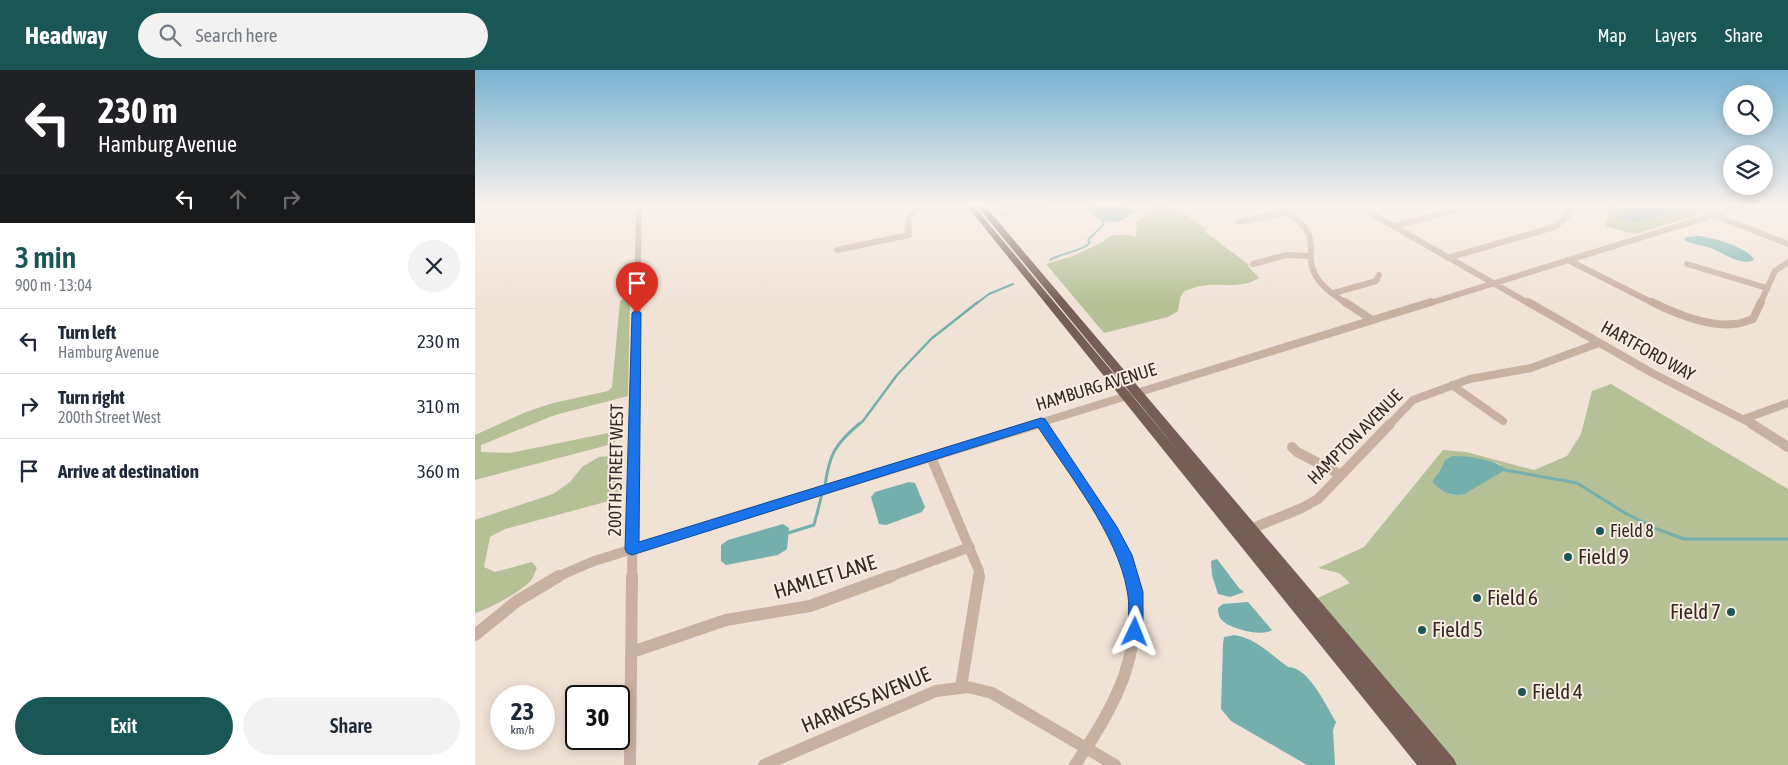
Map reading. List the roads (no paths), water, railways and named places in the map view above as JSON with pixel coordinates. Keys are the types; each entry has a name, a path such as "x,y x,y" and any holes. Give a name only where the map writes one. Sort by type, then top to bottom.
{"main road":[{"path":"999,238 1132,394 1253,528 1449,765"},
{"path":"1007,238 1428,765"}],"street":[{"name":"200TH STREET WEST","path":"630,765 638,238"},
{"path":"837,250 893,238"},
{"path":"1311,238 1314,274 1334,293 1373,320"},
{"name":"HARTFORD WAY","path":"1415,238 1669,382 1744,420 1788,447"},
{"path":"1449,258 1515,238"},
{"name":"HAMBURG AVENUE","path":"475,636 519,598 552,578 594,561 1638,238"},
{"path":"1774,238 1788,244"},
{"path":"1253,264 1286,256 1311,256"},
{"path":"1568,260 1674,312 1710,323 1734,325 1751,320 1757,313 1777,269 1788,262"},
{"path":"1687,264 1767,288"},
{"path":"1334,293 1376,280 1379,275"},
{"name":"HAMPTON AVENUE","path":"1253,528 1308,505 1320,497 1409,403 1476,377 1531,368 1599,343"},
{"path":"1452,385 1503,421"},
{"path":"1744,420 1788,403"},
{"path":"1041,422 1120,543 1131,570 1135,592 1137,616 1135,637 1127,672 1118,696 1075,765"},
{"path":"1293,447 1297,452 1341,475"},
{"path":"931,458 970,547 977,565 979,579 961,687"},
{"name":"HAMLET LANE","path":"632,652 726,620 810,606 970,547"},
{"name":"HARNESS AVENUE","path":"765,765 940,689 961,687 982,689 992,693 1115,765"}],"water":[{"path":"1713,238 1720,240 1745,251 1754,260 1748,262 1737,260 1708,247 1684,240"},
{"path":"1453,456 1487,460 1505,468 1505,470 1465,494 1447,493 1438,488 1432,481 1440,471 1445,460"},
{"path":"909,482 915,483 925,507 922,512 886,525 879,524 871,497 875,492"},
{"path":"783,524 789,528 787,549 778,555 726,565 721,561 721,545 728,540"},
{"path":"1217,559 1244,592 1230,597 1218,594 1212,575 1211,561"},
{"path":"1248,602 1272,630 1262,633 1240,629 1228,625 1220,617 1218,608 1223,604"},
{"path":"1235,635 1257,644 1288,667 1303,673 1310,680 1336,722 1333,730 1335,765 1307,765 1231,721 1221,709 1224,637"}],"waterway":[{"path":"1050,260 1081,249 1090,243 1088,240 1090,238"},
{"path":"976,304 989,294 1013,284"},
{"path":"858,425 897,375 931,339 978,302"},
{"path":"825,486 834,451 859,424"},
{"path":"1505,470 1577,483 1625,513 1657,529 1684,539 1788,539"},
{"path":"788,533 814,525 822,494"}],"place":[{"name":"Field 8","path":"1600,531"},
{"name":"Field 9","path":"1568,557"},
{"name":"Field 6","path":"1477,598"},
{"name":"Field 7","path":"1731,612"},
{"name":"Field 5","path":"1422,630"},
{"name":"Field 4","path":"1522,692"}]}
